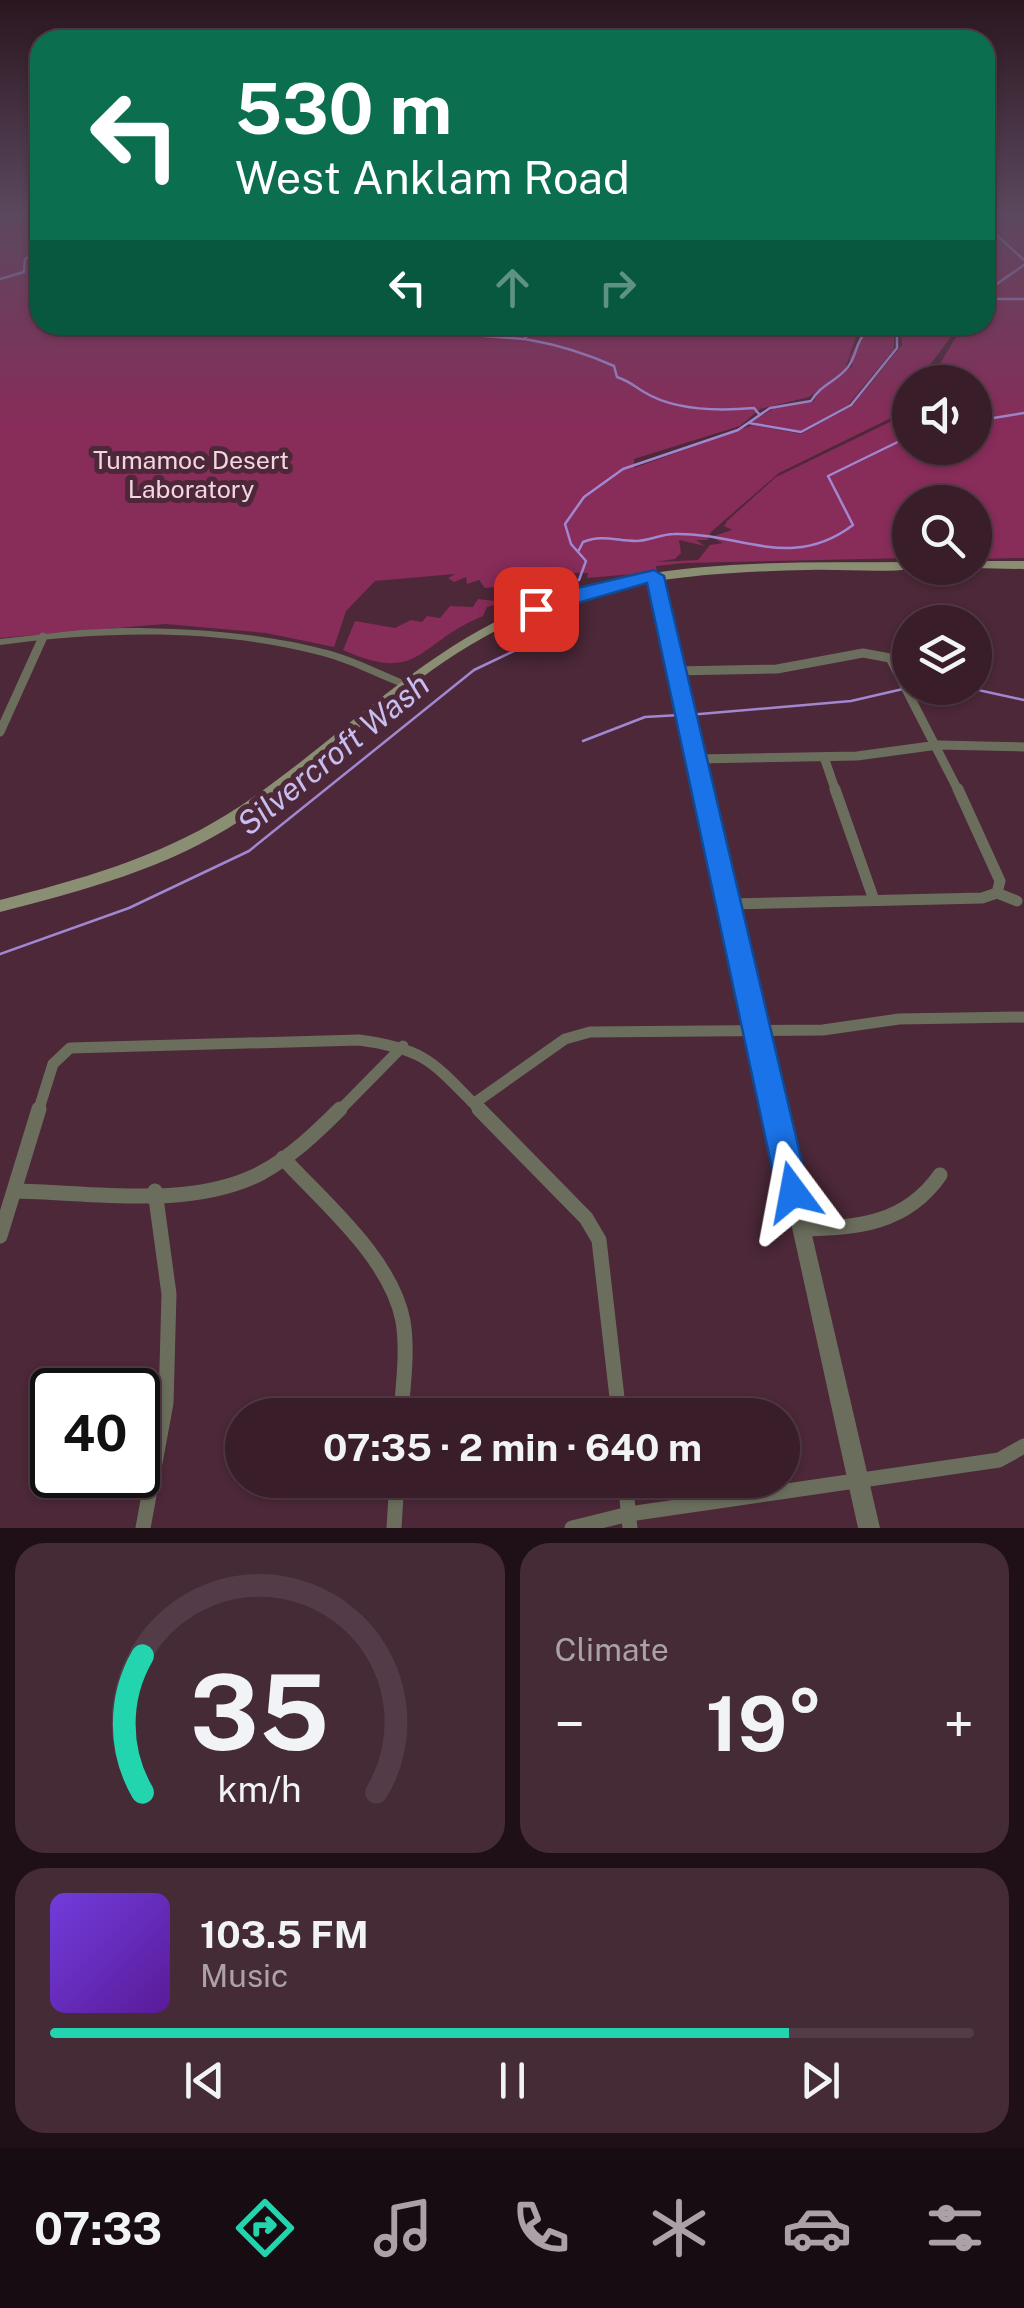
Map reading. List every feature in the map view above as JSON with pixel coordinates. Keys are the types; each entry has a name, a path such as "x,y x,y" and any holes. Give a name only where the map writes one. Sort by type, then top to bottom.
{"main road":[{"path":"992,565 1024,565"},
{"path":"0,906 142,862 231,820 406,686 514,617 580,593 654,576 733,569 892,566"}],"street":[{"path":"654,576 869,1528"},
{"path":"0,642 42,637 169,634 251,639 327,654 406,686"},
{"path":"0,732 42,637"},
{"path":"677,671 776,669 854,654 885,654 898,667 938,745 1000,881 998,893"},
{"path":"698,759 824,757 938,745 1007,743 1024,747"},
{"path":"824,757 874,900"},
{"path":"730,904 982,898 998,893 1016,901"},
{"path":"476,1102 564,1038 590,1032 823,1030 899,1019 1024,1017"},
{"path":"0,1236 59,1047 359,1040 403,1046 428,1056 586,1218 599,1240 617,1398"},
{"path":"14,1191 223,1187 261,1174 403,1046"},
{"path":"283,1158 384,1278 399,1304 405,1337 402,1398"},
{"path":"801,1229 852,1228 892,1219 928,1196 940,1175"},
{"path":"143,1528 166,1404 169,1294 155,1191"},
{"path":"572,1528 1000,1460 1024,1446"},
{"path":"394,1528 396,1498"}],"green space":[{"name":"Tumamoc Desert Laboratory","path":"0,285 30,285 30,335 858,335 845,369 809,397 760,409 740,426 634,459 634,468 753,425 801,434 853,405 902,345 901,335 952,335 930,365 892,365 891,418 779,473 711,532 707,540 696,540 705,546 679,540 681,553 675,559 655,562 698,560 710,545 723,543 711,537 732,530 724,526 727,521 776,477 892,421 892,465 992,465 992,365 939,365 957,335 995,335 995,285 1024,285 1024,558 992,559 992,485 892,485 892,558 685,563 656,566 657,572 587,578 588,573 566,573 572,582 553,579 562,577 560,573 524,574 525,585 509,601 487,607 483,616 404,661 369,660 343,650 355,621 395,628 411,620 422,622 427,616 440,618 450,606 473,607 478,599 495,601 506,586 485,588 479,580 467,584 466,577 454,582 448,578 455,574 375,581 346,611 334,647 266,633 165,624 0,638"},
{"path":"861,335 894,335 894,349 848,405 801,431 752,422 774,408 813,402 820,389 853,366 849,359"}],"waterway":[{"path":"995,299 1024,299"},
{"path":"480,335 552,344 583,354 614,366 617,377 669,403 712,409 754,408 759,414"},
{"name":"Silvercroft Wash","path":"578,552 571,544 565,524 584,497 623,469 738,430 770,408 811,401 848,367 864,335"},
{"name":"Silvercroft Wash","path":"749,423 801,432 851,405 897,348 897,335"},
{"path":"992,418 1024,413"},
{"path":"578,552 583,542 590,540 641,541 674,534 787,548 830,539 853,525 828,476 892,445"},
{"name":"Silvercroft Wash","path":"578,552 586,561 579,580"},
{"name":"Silvercroft Wash","path":"0,954 129,908 249,851 474,670 535,641 565,617 566,608"},
{"path":"688,715 851,701 892,692"},
{"path":"992,693 1024,700"},
{"path":"583,741 645,717 680,715"}],"route":[{"path":"536,609 580,593 654,576 793,1192"}]}
